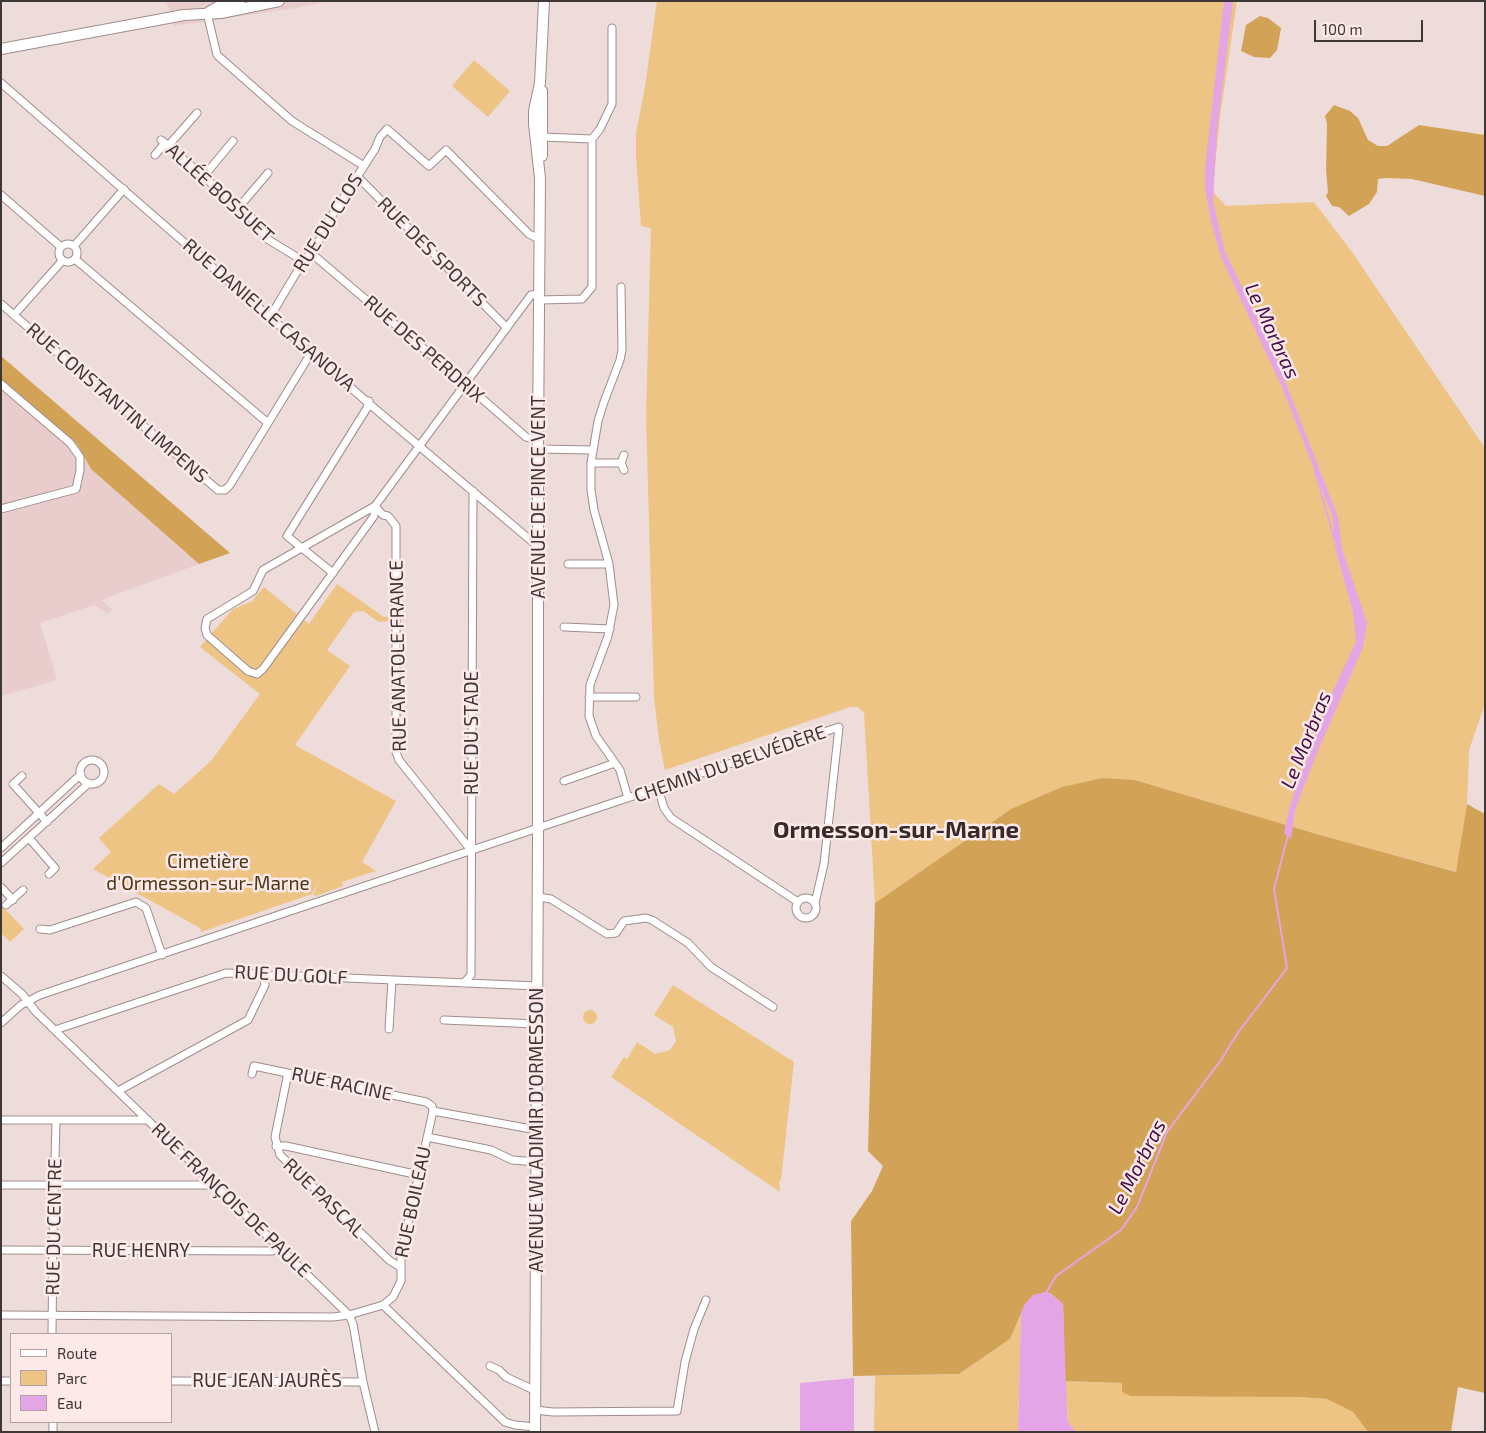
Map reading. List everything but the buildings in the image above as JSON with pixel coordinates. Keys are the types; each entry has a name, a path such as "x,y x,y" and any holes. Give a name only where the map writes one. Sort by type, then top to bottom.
{"main road":[{"path":"207,12 221,5 240,1"},
{"path":"1,49 184,15 207,12 221,13 279,1"},
{"name":"AVENUE DE PINCE VENT","path":"538,828 539,166 534,110 540,83 544,1"},
{"name":"AVENUE DE PINCE VENT","path":"543,20 549,1"},
{"name":"AVENUE DE PINCE VENT","path":"539,166 542,161 543,94 540,83"},
{"name":"AVENUE WLADIMIR D'ORMESSON","path":"535,1429 538,828"}],"street":[{"path":"207,12 218,54 292,121 364,166"},
{"path":"375,506 374,516 263,669 257,674 248,671 207,635 205,628 207,619 253,591 263,570 375,506 531,295 582,299 592,287 592,139 600,129 612,104 612,28"},
{"name":"RUE DANIELLE CASANOVA","path":"1,83 473,492 535,544 539,544"},
{"path":"156,155 165,143 197,113"},
{"name":"RUE DU CLOS","path":"270,317 295,275 320,239 322,231 386,129 429,166 446,150 529,234 539,240"},
{"path":"542,137 592,139"},
{"path":"204,176 233,141"},
{"name":"ALLÉE BOSSUET","path":"165,143 262,227 264,237 305,262"},
{"path":"239,207 268,173"},
{"name":"RUE DES SPORTS","path":"358,176 507,328"},
{"path":"74,246 124,189"},
{"path":"1,196 61,247"},
{"path":"61,247 67,244 74,246 77,252 75,260"},
{"path":"61,247 59,256 62,261 68,263 75,260"},
{"name":"RUE DES PERDRIX","path":"311,253 526,438 538,445"},
{"path":"75,260 268,423"},
{"path":"14,315 62,261"},
{"path":"621,287 622,350 604,402 592,450 591,463 591,490 594,510 609,564 614,605 610,629 590,685 588,697 589,716 596,736 620,770 628,798"},
{"name":"RUE CONSTANTIN LIMPENS","path":"1,304 218,490 225,490 230,485 311,352"},
{"path":"1,384 70,443 80,457 80,470 76,489 1,509"},
{"path":"333,573 287,536 367,408 369,401"},
{"path":"538,445 592,450"},
{"path":"591,463 623,467 624,455"},
{"name":"RUE DU STADE","path":"471,975 473,492"},
{"name":"RUE ANATOLE FRANCE","path":"375,506 383,515 388,516 396,526 396,752 399,760 471,850"},
{"path":"568,564 609,564"},
{"path":"564,627 610,629"},
{"path":"588,697 636,697"},
{"name":"CHEMIN DU BELVÉDÈRE","path":"28,1000 838,727 824,864 815,903"},
{"path":"1,848 81,774 83,765 90,760 98,762 104,770 103,778 95,783 89,783 82,778 81,774"},
{"path":"564,781 616,764"},
{"path":"22,776 13,784 47,822"},
{"path":"1,864 89,783"},
{"path":"658,788 664,808 671,818 798,902"},
{"path":"29,838 55,868 49,874"},
{"path":"1,887 13,900"},
{"path":"6,905 24,890"},
{"path":"538,897 551,899 607,934 616,933 624,921 646,918 652,920 692,946 711,967 773,1007"},
{"path":"807,898 813,900 816,911 809,917 804,917 798,913 798,902 807,898"},
{"path":"40,929 50,930 136,902 146,908 162,955"},
{"name":"RUE DU GOLF","path":"55,1030 226,972 256,974 264,978 274,975 538,986"},
{"path":"464,983 471,975 478,984"},
{"name":"RUE FRANÇOIS DE PAULE","path":"1,976 28,1000 36,1012 349,1315"},
{"path":"118,1091 248,1020 265,985 264,978"},
{"path":"389,1029 392,980"},
{"path":"1,1023 28,1000"},
{"path":"444,1020 538,1024"},
{"name":"RUE RACINE","path":"252,1074 254,1066 426,1102 432,1106 433,1111 537,1130"},
{"name":"RUE PASCAL","path":"288,1073 275,1136 280,1156 389,1260 400,1267"},
{"path":"433,1111 427,1137 490,1150 512,1160 537,1162"},
{"path":"1,1120 148,1120"},
{"name":"RUE DU CENTRE","path":"52,1333 56,1120"},
{"name":"RUE BOILEAU","path":"400,1267 427,1137"},
{"path":"276,1146 286,1146 419,1175"},
{"path":"1,1185 216,1185"},
{"name":"RUE HENRY","path":"1,1250 272,1251 281,1248"},
{"path":"1,1315 333,1317 349,1315 383,1305 393,1297 399,1287 402,1274 400,1267"},
{"path":"535,1410 553,1412 677,1411 685,1362 694,1329 706,1300"},
{"path":"383,1305 505,1422 535,1429"},
{"path":"349,1315 353,1324 374,1432"},
{"path":"490,1366 499,1370 506,1377 536,1390"},
{"name":"RUE JEAN JAURÈS","path":"172,1381 363,1382"}],"shaded area":[{"path":"166,1 330,1 296,8 174,26"},
{"path":"1260,16 1268,18 1281,28 1277,50 1270,58 1254,57 1241,51 1246,25"},
{"path":"1334,105 1350,111 1358,118 1368,140 1378,146 1387,146 1419,125 1485,135 1485,196 1412,179 1386,178 1378,179 1377,192 1369,204 1349,216 1339,207 1332,206 1326,196 1328,192 1326,170 1327,124 1325,116"},
{"path":"1,356 230,553 199,564 91,469 77,444 1,379"},
{"path":"1,379 77,444 91,469 199,564 101,600 112,609 108,614 94,605 40,623 57,680 1,696"},
{"path":"1103,778 1135,780 1320,835 1456,872 1467,804 1485,814 1485,1393 1458,1387 1451,1432 1368,1432 1353,1412 1327,1399 1299,1397 1131,1396 1122,1392 1122,1383 1065,1381 1063,1304 1050,1293 1025,1304 1010,1339 959,1374 853,1376 851,1221 872,1191 883,1166 868,1151 875,903 1011,809 1062,787"}],"green space":[{"path":"657,1 1237,1 1220,117 1213,192 1226,206 1314,202 1352,252 1485,448 1485,704 1469,750 1467,804 1457,872 1320,835 1135,780 1011,809 875,903 864,713 858,707 850,707 665,770 654,698 646,416 651,228 641,226 636,157 636,134 645,87"},
{"path":"474,60 510,91 488,117 452,86"},
{"name":"Cimetière d'Ormesson-sur-Marne","path":"337,584 384,617 390,617 390,621 379,622 363,611 354,612 327,650 350,666 295,745 396,801 362,862 376,871 342,882 343,886 316,896 313,895 322,876 312,894 201,932 200,928 93,869 111,852 99,838 159,784 174,794 211,761 260,694 200,647 232,610 252,601 264,587 309,624"},
{"path":"1,905 24,929 10,942 1,933"},
{"path":"673,985 794,1062 781,1180 779,1182 780,1192 611,1077 624,1057 627,1059 637,1042 655,1054 670,1050 676,1041 673,1027 654,1015"},
{"path":"590,1010 595,1012 597,1017 595,1022 590,1024 585,1022 583,1017 585,1012"},
{"path":"1021,1313 1018,1432 874,1432 875,1376 959,1374 1010,1339"},
{"path":"1065,1381 1122,1383 1327,1399 1353,1412 1368,1432 1076,1432 1068,1422"}],"water":[{"path":"1224,1 1233,1 1217,130 1213,202 1225,252 1274,353 1338,517 1342,549 1367,623 1363,647 1314,760 1295,810 1291,839 1284,833 1289,809 1332,693 1356,642 1353,612 1335,547 1333,517 1282,387 1221,257 1211,221 1205,188 1205,169"},
{"path":"1045,1292 1050,1293 1063,1304 1067,1413 1068,1422 1076,1432 1018,1432 1021,1313 1025,1304 1033,1295"},
{"path":"854,1378 854,1432 800,1432 800,1383"}],"waterway":[{"name":"Le Morbras","path":"1315,471 1335,541"},
{"name":"Le Morbras","path":"1046,1293 1056,1276 1121,1230 1137,1207 1167,1132 1287,968 1274,889 1288,835"}],"district":[{"name":"Ormesson-sur-Marne","path":"896,830"}]}
